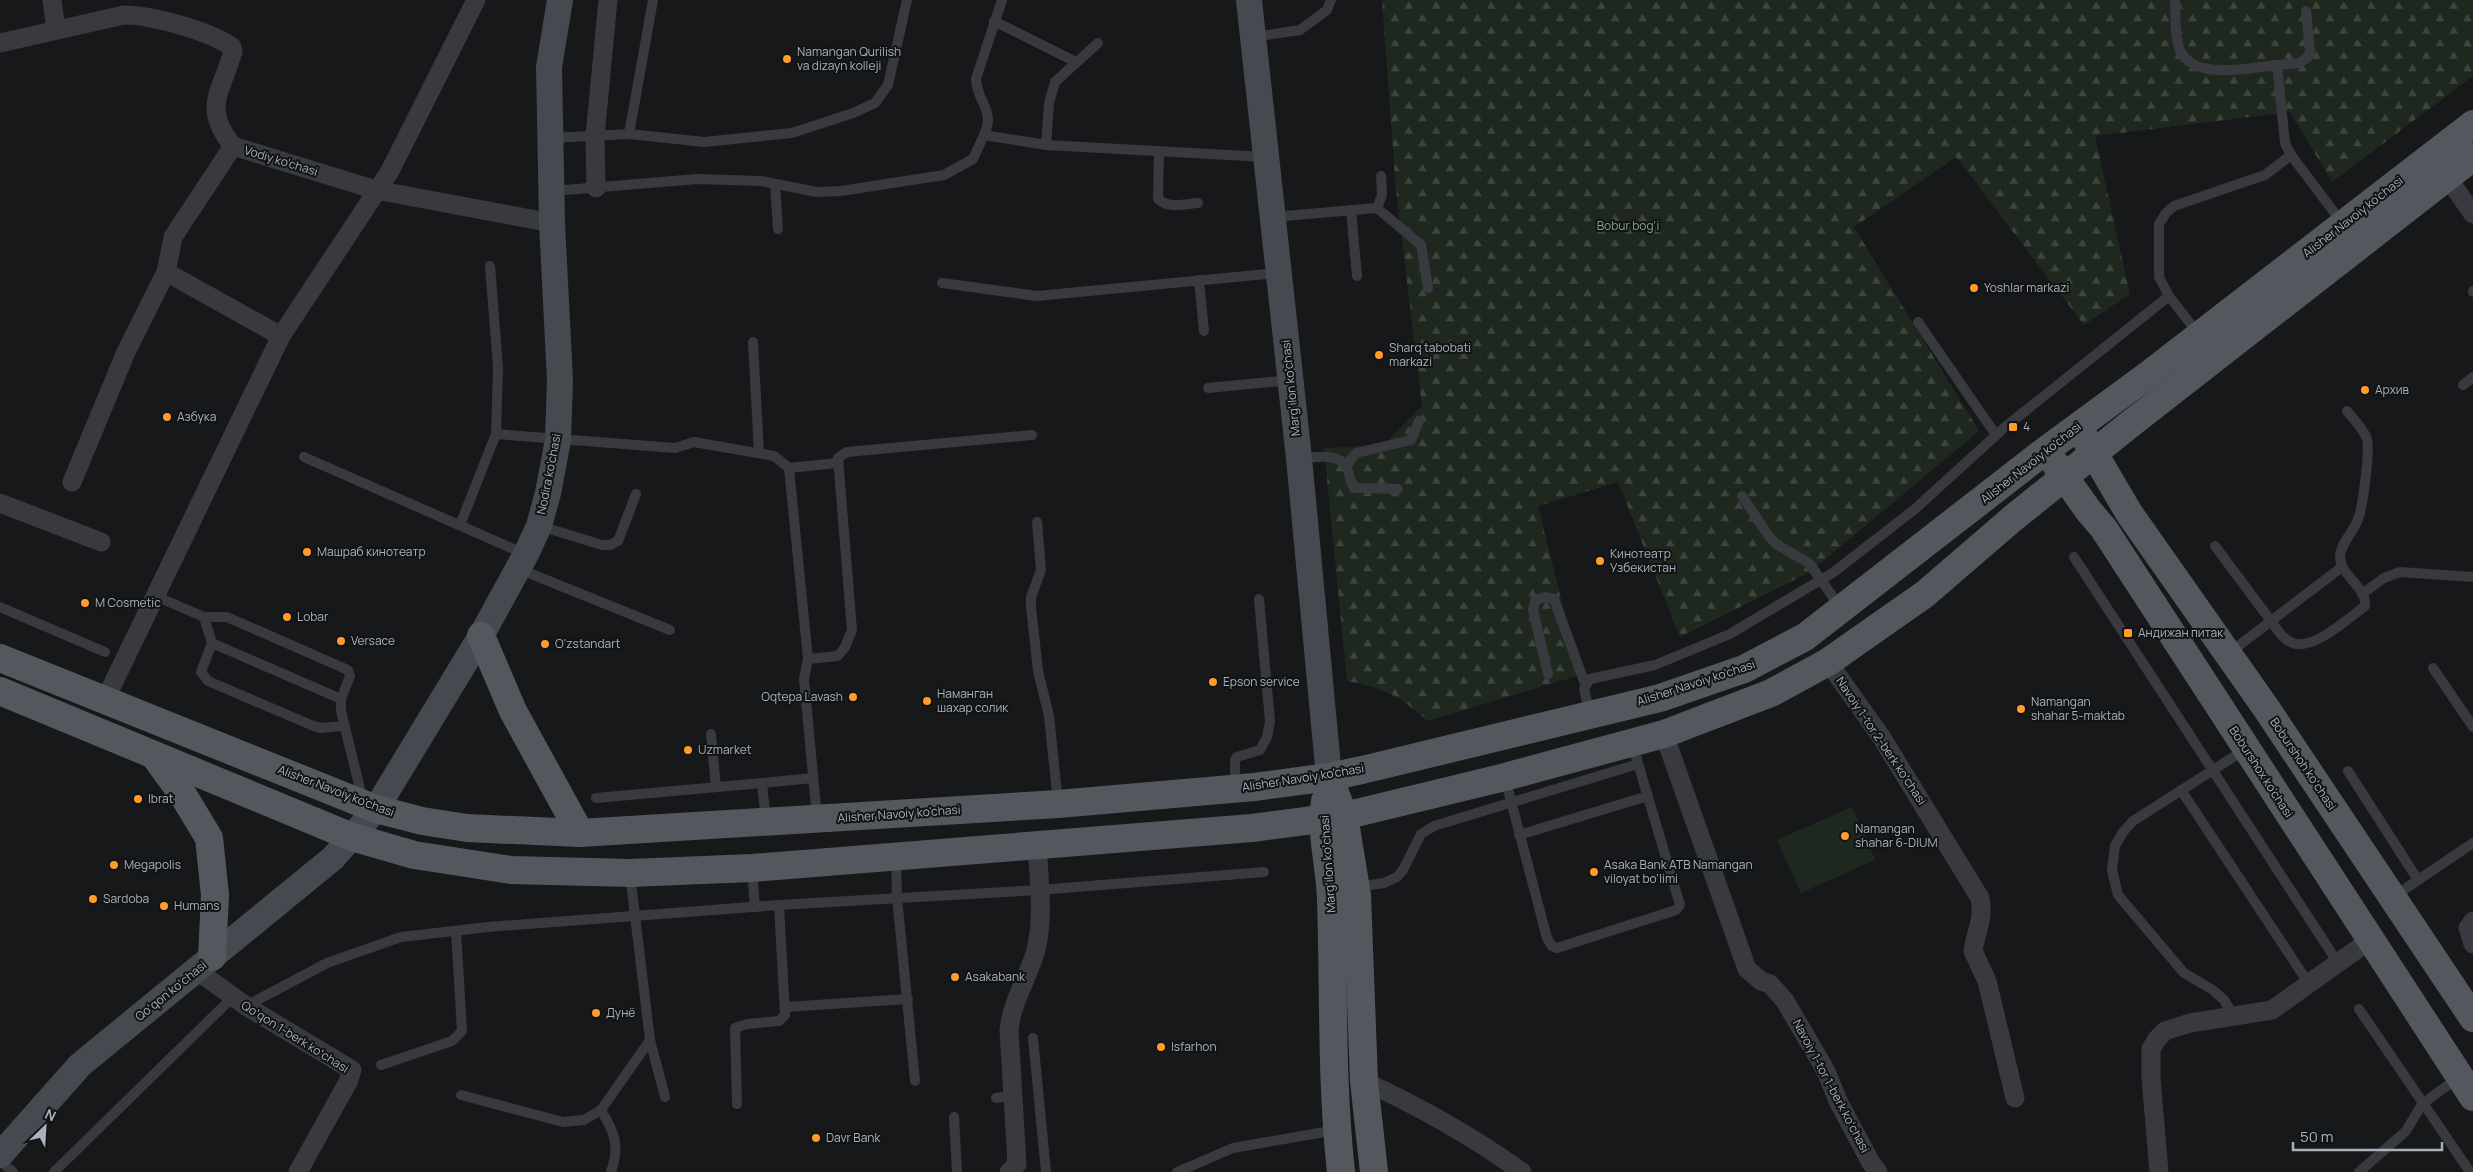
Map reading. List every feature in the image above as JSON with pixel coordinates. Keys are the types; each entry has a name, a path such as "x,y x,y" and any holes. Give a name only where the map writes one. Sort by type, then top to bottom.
{"main road":[{"name":"Nodira ko'chasi","path":"352,836 481,636 539,526 548,493 558,440 560,380 552,223 553,191 549,67 560,0"},
{"name":"Marg'ilon ko'chasi","path":"1249,0 1299,458 1329,777"},
{"name":"Alisher Navoiy ko'chasi","path":"0,658 370,806 422,821 467,828 580,833 817,819 1058,804 1235,789 1329,777 1660,698 1759,662 1805,637 2046,450 2199,336 2473,124"},
{"path":"0,691 352,836 414,855 511,870 630,873 752,868 1252,828 1333,817 1504,777 1635,753 1664,734 1771,694 1828,662 1925,594 2012,519 2030,507 2129,425 2473,157"},
{"path":"2111,481 2129,425"},
{"path":"2078,426 2111,481"},
{"name":"Boburshox ko'chasi","path":"2046,450 2088,510 2104,529 2466,1087"},
{"name":"Boburshoh koʻchasi","path":"2111,481 2129,513 2228,654 2473,1018"},
{"path":"2030,507 2052,503 2088,510"},
{"path":"481,636 513,711 580,833"},
{"path":"1759,662 1771,694"},
{"path":"154,755 183,795 209,838 215,895 204,964"},
{"name":"Margʻilon koʻchasi","path":"1329,777 1333,817 1331,896 1337,1130 1341,1172"},
{"name":"Margʻilon koʻchasi","path":"1333,817 1356,887 1364,1081 1374,1172"},
{"name":"Qoʻqon koʻchasi","path":"0,1155 80,1065 333,858 352,836"}],"street":[{"path":"52,0 56,29"},
{"path":"105,700 281,336 390,171 405,145 476,0"},
{"path":"596,188 595,136 608,0"},
{"name":"Vodiy ko'chasi","path":"0,42 124,15 143,15 232,46 233,52 218,94 215,115 220,131 233,146 376,190 552,223"},
{"path":"72,482 126,352 166,272 174,237 233,146"},
{"path":"2447,177 2473,214"},
{"path":"166,272 281,336"},
{"path":"0,503 101,542"},
{"name":"Navoiy 1-tor 2-berk koʻchasi","path":"1828,662 1882,738 1980,898 1982,911 1981,925 1973,951 1987,982 2015,1098"},
{"name":"Navoiy 1-tor 1-berk koʻchasi","path":"1664,734 1746,969 1761,981 1770,984 1785,1000 1826,1071 1838,1102 1878,1172"},
{"path":"1017,1169 1004,1097 1011,1013 1027,980 1036,948 1039,890 1037,845"},
{"path":"2473,921 2468,928 2473,944"},
{"path":"2159,1172 2151,1078 2151,1049 2165,1031 2190,1023 2272,1010 2370,940"},
{"name":"Qoʻqon 1-berk koʻchasi","path":"204,964 240,1002 352,1070 348,1082 298,1172"},
{"path":"1364,1081 1448,1123 1481,1142 1522,1172"}],"lane":[{"path":"629,134 654,0"},
{"path":"551,138 629,134 704,142 792,133 854,113 875,103 888,85 906,0"},
{"path":"553,191 697,179 774,184 817,192 841,191 944,175 973,159 990,119 976,88 976,78 1002,0"},
{"path":"1252,37 1294,33 1327,10 1331,0"},
{"path":"2175,0 2179,48 2194,65 2213,71 2299,63 2308,57 2310,51 2306,12"},
{"path":"994,21 1076,62"},
{"path":"1046,145 1050,92 1055,82 1098,43"},
{"path":"2277,65 2285,143 2291,155 2344,224"},
{"path":"984,135 1046,145 1265,157"},
{"path":"1159,151 1158,199 1163,204 1172,206 1198,203"},
{"path":"2199,336 2169,296 2159,278 2157,234 2159,224 2166,213 2174,206 2265,175 2291,155"},
{"path":"1377,208 1382,195 1381,176"},
{"path":"774,184 778,229"},
{"path":"1272,218 1377,208 1421,245 1428,288"},
{"path":"1351,210 1357,276"},
{"path":"460,525 496,434 498,367 490,266"},
{"path":"942,284 1037,296 1278,273"},
{"path":"1199,280 1204,331"},
{"path":"1585,684 1590,679 1605,674 1655,665 1730,634 1822,580 1915,510 1996,435 2169,296"},
{"path":"1918,322 1996,435"},
{"path":"753,342 760,453"},
{"path":"2463,385 2473,377"},
{"path":"1208,388 1290,380"},
{"path":"2216,546 2284,638 2294,644 2311,644 2365,606 2365,599 2342,567 2342,548 2359,518 2368,452 2364,432 2347,411"},
{"path":"1346,466 1356,453 1411,440 1419,421"},
{"path":"496,434 675,448 694,442 774,456 789,468 837,463"},
{"path":"808,659 838,656 845,648 852,630 837,463 841,454 1032,435"},
{"path":"304,457 460,525 522,561 670,630"},
{"path":"1299,458 1333,457 1346,466 1350,483 1354,488 1398,489"},
{"path":"789,468 808,659 804,678 817,819"},
{"path":"539,526 602,545 610,545 618,541 636,494"},
{"path":"1742,496 1776,544 1809,563 1842,610"},
{"path":"1037,522 1041,570 1031,597 1031,607 1038,671 1049,716 1058,804"},
{"path":"2074,556 2338,963"},
{"path":"2228,654 2342,567"},
{"path":"2362,594 2384,578 2400,572 2473,577"},
{"path":"155,596 204,617 227,617 348,670 350,676 341,699 341,711 344,726 370,806"},
{"path":"1548,674 1533,610 1535,600 1545,597 1554,599 1585,684 1584,689 1590,715"},
{"path":"1235,789 1235,760 1237,757 1256,753 1260,750 1270,728 1259,599"},
{"path":"0,607 105,652"},
{"path":"204,617 212,643 201,672 208,681 320,728 344,726"},
{"path":"212,643 341,699"},
{"path":"2433,668 2473,727"},
{"path":"712,734 716,787"},
{"path":"2234,1016 2224,1000 2213,990 2184,974 2118,895 2112,870 2115,846 2123,832 2133,821 2246,749"},
{"path":"1356,887 1384,882 1397,877 1404,870 1421,834 1434,826 1511,803 1635,753 1680,905 1676,910 1557,948 1552,946 1546,938 1520,835 1511,803 1504,777"},
{"path":"2348,771 2418,880"},
{"path":"596,798 813,778"},
{"path":"762,782 766,822"},
{"path":"2182,790 2309,984"},
{"path":"1520,835 1648,796"},
{"path":"2392,897 2473,842"},
{"path":"896,857 897,897 915,1081"},
{"path":"752,868 755,906"},
{"path":"54,1172 240,1002 327,963 401,937 755,906 1039,890 1264,872"},
{"path":"630,873 650,1040 665,1097"},
{"path":"737,1104 735,1028 747,1024 779,1021 785,1015 778,905"},
{"path":"381,1065 452,1041 462,1031 456,931"},
{"path":"785,1007 908,1000"},
{"path":"2359,1008 2422,1104 2470,1172"},
{"path":"1033,1038 1046,1172"},
{"path":"460,1095 563,1122 584,1120 601,1110 650,1040"},
{"path":"2359,1172 2406,1131 2422,1104 2466,1087"},
{"path":"601,1110 610,1125 616,1143 616,1159 611,1172"},
{"path":"954,1117 958,1172"},
{"path":"1177,1172 1232,1148 1337,1130"},
{"path":"0,1161 13,1172"}],"green space":[{"name":"Bobur bog'i","path":"1382,0 2473,0 2473,76 2332,182 2290,112 2095,136 2130,294 2084,325 1956,157 1854,227 1979,431 1810,572 1680,637 1618,482 1538,506 1580,675 1428,721 1391,694 1347,681 1324,448 1384,445 1422,406 1396,190"},
{"path":"1852,807 1875,860 1801,893 1777,840"}],"place":[{"name":"Namangan Qurilish va dizayn kolleji","path":"787,59"},
{"name":"Yoshlar markazi","path":"1974,288"},
{"name":"Sharq tabobati markazi","path":"1379,355"},
{"name":"Архив","path":"2365,390"},
{"name":"Азбука","path":"167,417"},
{"name":"4","path":"2013,427"},
{"name":"Машраб кинотеатр","path":"307,552"},
{"name":"Кинотеатр Узбекистан","path":"1600,561"},
{"name":"M Cosmetic","path":"85,603"},
{"name":"Lobar","path":"287,617"},
{"name":"Андижан питак","path":"2128,633"},
{"name":"Versace","path":"341,641"},
{"name":"O'zstandart","path":"545,644"},
{"name":"Epson service","path":"1213,682"},
{"name":"Oqtepa Lavash","path":"853,697"},
{"name":"Наманган шахар солик","path":"927,701"},
{"name":"Namangan shahar 5-maktab","path":"2021,709"},
{"name":"Uzmarket","path":"688,750"},
{"name":"Ibrat","path":"138,799"},
{"name":"Namangan shahar 6-DIUM","path":"1845,836"},
{"name":"Megapolis","path":"114,865"},
{"name":"Asaka Bank ATB Namangan viloyat bo'limi","path":"1594,872"},
{"name":"Sardoba","path":"93,899"},
{"name":"Humans","path":"164,906"},
{"name":"Asakabank","path":"955,977"},
{"name":"Дунё","path":"596,1013"},
{"name":"Isfarhon","path":"1161,1047"},
{"name":"Davr Bank","path":"816,1138"}]}
